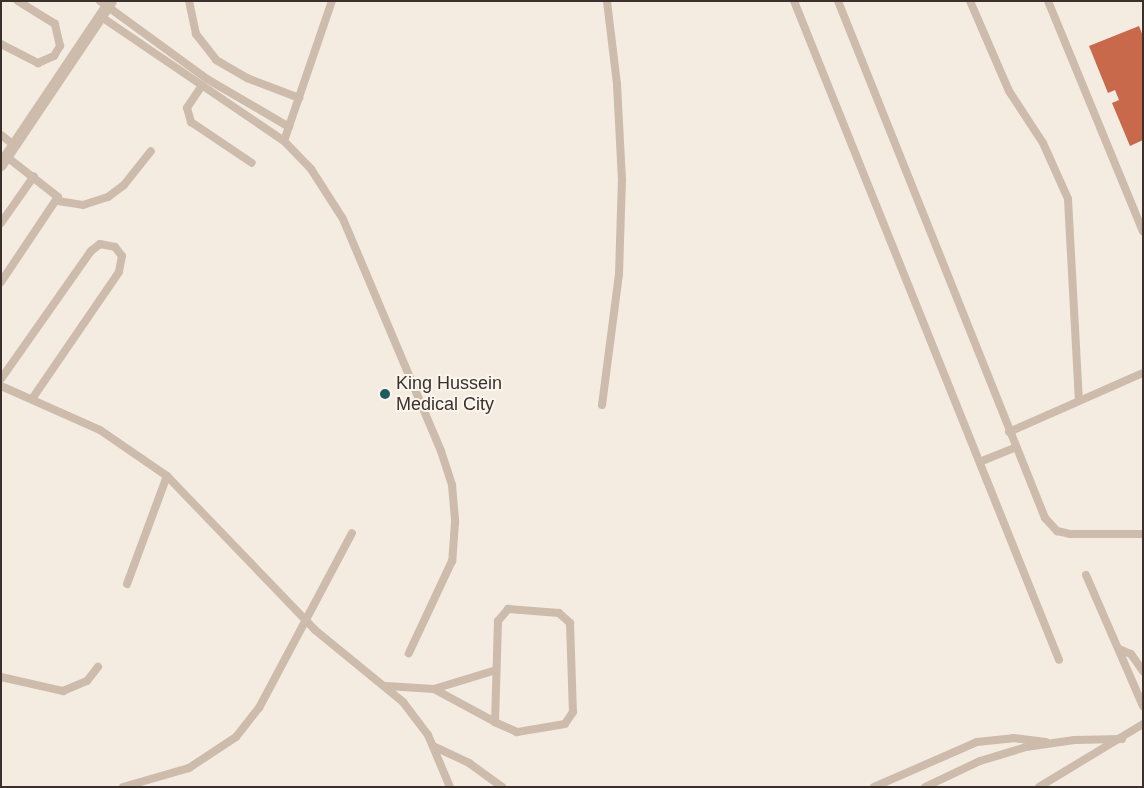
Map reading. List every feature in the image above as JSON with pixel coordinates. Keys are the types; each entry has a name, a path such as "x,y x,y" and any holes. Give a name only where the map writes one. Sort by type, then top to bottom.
{"street":[{"path":"4,161 103,18 107,3"}],"lane":[{"path":"1,44 38,63 54,56 60,46 55,24 18,1"},
{"path":"189,1 196,34 216,60 247,78 299,98"},
{"path":"284,141 332,1"},
{"path":"602,405 619,274 622,180 617,84 607,1"},
{"path":"794,1 982,461 1059,660"},
{"path":"838,1 1045,518 1057,530 1070,534 1143,534"},
{"path":"970,1 1009,91 1046,148 1068,199 1079,399"},
{"path":"1048,1 1143,231"},
{"path":"107,3 207,79 289,127"},
{"path":"103,18 139,40 201,87 284,141 311,169 343,219 447,468 454,503 452,561 409,653"},
{"path":"201,87 187,108 191,122 252,163"},
{"path":"1,135 15,146"},
{"path":"58,201 83,205 108,197 124,185 151,151"},
{"path":"4,161 34,176 54,190 58,201"},
{"path":"1,223 34,176"},
{"path":"1,282 58,201"},
{"path":"1,379 91,251 100,244 115,247 122,256 120,272 32,399"},
{"path":"1009,432 1079,399 1143,373"},
{"path":"1,386 100,430 167,476 304,619 342,654 386,686 412,712 435,747 450,787"},
{"path":"982,461 1016,447"},
{"path":"127,584 167,476"},
{"path":"123,787 189,768 236,737 259,708 304,619 352,533"},
{"path":"1086,575 1119,649 1122,663 1143,706"},
{"path":"434,689 495,722 517,732 569,721 573,707 570,623 559,613 504,611 498,621 495,722"},
{"path":"1119,649 1131,654 1143,671"},
{"path":"1,678 63,691 87,681 98,667"},
{"path":"386,686 434,689 496,670"},
{"path":"1039,787 1122,739 1143,724"},
{"path":"874,787 977,742 1014,738 1050,743 1122,739"},
{"path":"925,787 980,761 1050,743"},
{"path":"435,747 469,763 502,787"}],"building":[{"path":"1139,26 1143,36 1143,140 1130,146 1112,103 1119,100 1115,90 1108,93 1089,46"}],"place":[{"name":"King Hussein Medical City","path":"385,394"}]}
